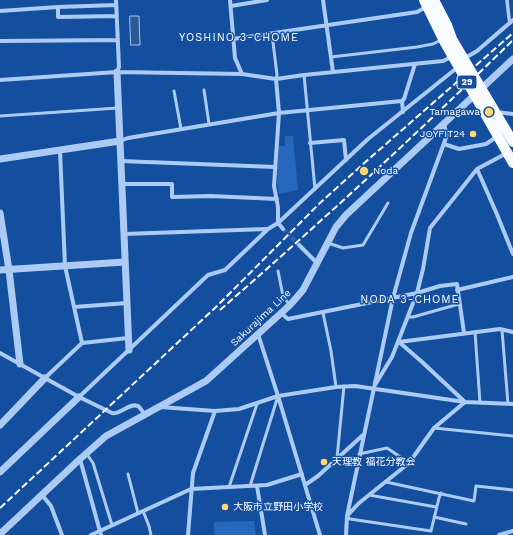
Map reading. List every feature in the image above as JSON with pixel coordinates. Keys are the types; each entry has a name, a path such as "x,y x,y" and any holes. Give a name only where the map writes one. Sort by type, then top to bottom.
{"main road":[{"name":"29","path":"429,2 443,38 452,56 461,63 513,163"},
{"path":"429,2 461,63"},
{"path":"477,92 496,112 513,142"}],"street":[{"path":"230,0 235,58 242,74"},
{"path":"231,6 267,0"},
{"path":"323,0 333,72"},
{"path":"0,472 208,275 225,270 368,140 512,23 506,0"},
{"path":"0,11 116,2 119,67 117,72 118,108 129,350"},
{"path":"233,39 417,12 429,2"},
{"path":"58,7 58,17 116,16"},
{"path":"0,41 118,40"},
{"path":"0,80 117,72 242,74 276,79 443,61 452,56"},
{"name":"Sakurajima Line","path":"0,534 86,453 112,432 206,381 290,305 303,290 336,228 346,215 513,59"},
{"path":"403,112 402,101 414,64"},
{"path":"276,79 279,113 274,186 278,206 278,223 283,229"},
{"path":"0,159 60,151 279,113 402,101"},
{"path":"496,112 513,114"},
{"path":"346,535 347,516 359,454 393,298 411,233 447,135 444,124"},
{"path":"444,144 459,149 486,144 498,136"},
{"path":"310,143 344,140 346,160"},
{"path":"60,151 65,266 82,343"},
{"path":"373,388 392,357 399,342 417,293 430,228 477,169 508,153"},
{"path":"121,161 275,168"},
{"path":"477,169 513,254"},
{"path":"122,184 172,184 172,197 211,196 277,199"},
{"path":"0,212 9,270 20,364"},
{"path":"124,234 268,230"},
{"path":"299,245 317,263"},
{"path":"0,270 125,262"},
{"path":"457,290 513,277"},
{"path":"281,313 288,318 323,313 417,293 440,286 456,284 464,333"},
{"path":"74,308 127,303"},
{"path":"399,342 500,329 513,332"},
{"path":"258,334 320,535"},
{"path":"0,425 45,378 82,343 128,338"},
{"path":"399,342 421,360 465,402"},
{"path":"0,353 79,397 115,414 131,406 139,407 145,414"},
{"path":"158,407 215,411 239,409 278,396 344,386 373,388 465,402 511,404"},
{"path":"347,516 369,495 409,463 434,428 465,402"},
{"path":"188,535 193,473 215,411"},
{"path":"305,485 337,459 363,435"},
{"path":"80,459 100,533"},
{"path":"91,535 100,533 140,512 191,489 267,485 302,474"},
{"path":"257,486 264,535"},
{"path":"42,495 51,506 62,535"},
{"path":"500,535 513,531"}],"lane":[{"path":"272,34 277,76 276,79"},
{"path":"331,57 417,47 433,44 443,38"},
{"path":"304,75 315,189"},
{"path":"204,90 210,124"},
{"path":"174,91 181,129"},
{"path":"0,116 118,108"},
{"path":"328,243 343,248 363,245 388,203"},
{"path":"278,271 283,296 290,305"},
{"path":"408,317 459,304"},
{"path":"323,313 331,350 336,387"},
{"path":"502,330 511,404"},
{"path":"475,332 480,403"},
{"path":"337,459 344,386"},
{"path":"250,486 278,396"},
{"path":"229,487 257,404"},
{"path":"434,428 513,436"},
{"path":"359,454 387,448 409,463"},
{"path":"86,453 93,463 112,526"},
{"path":"128,474 140,512 152,535"},
{"path":"385,482 441,494 444,496 474,501 476,486 513,490"},
{"path":"347,516 350,519 431,531 438,498 441,494"},
{"path":"369,495 436,508"},
{"path":"434,517 466,524"}],"shaded area":[{"path":"130,16 139,16 140,45 131,45"},
{"path":"285,136 293,136 298,190 279,194 277,183 279,146 285,146"},
{"path":"254,521 256,535 214,535 214,522"}],"tunnel":[{"path":"283,229 299,245"}],"railway":[{"path":"0,508 216,307 320,203 513,33"},
{"path":"220,310 368,177 513,40"}],"place":[{"name":"Tamagawa","path":"489,112"},
{"name":"JOYFIT24","path":"473,134"},
{"name":"Noda","path":"364,171"},
{"name":"天理教 福花分教会","path":"324,462"},
{"name":"大阪市立野田小学校","path":"225,507"}],"district":[{"name":"YOSHINO 3-CHOME","path":"239,38"},
{"name":"NODA 3-CHOME","path":"410,300"}]}
